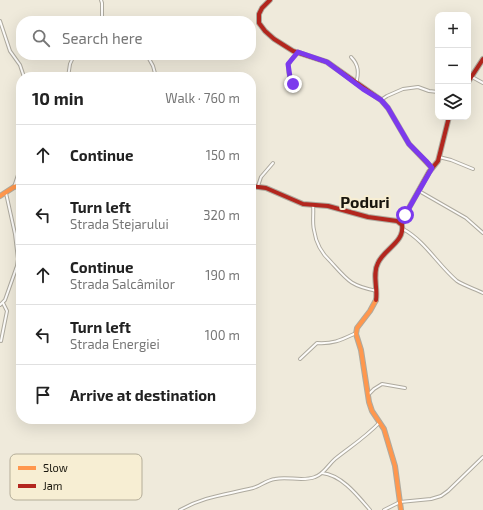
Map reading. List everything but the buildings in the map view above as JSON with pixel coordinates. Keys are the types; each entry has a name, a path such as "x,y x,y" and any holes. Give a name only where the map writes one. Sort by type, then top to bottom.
{"main road":[{"path":"270,0 260,11 260,25 274,39 298,52 324,60 356,84 381,100 388,108 409,144 432,168"},
{"path":"472,77 483,59"},
{"path":"401,510 395,466 386,435 380,422 371,409 361,350 356,333 357,328 374,304 377,292 378,264 396,243 405,215 437,162 448,120"},
{"path":"258,186 301,203 328,206 368,217 397,221 402,227"},
{"path":"0,196 14,187"}],"street":[{"path":"101,0 102,16"},
{"path":"0,21 10,51 16,59"},
{"path":"294,87 290,77 288,64 298,52"},
{"path":"351,56 358,68 356,84"},
{"path":"16,60 22,72"},
{"path":"69,72 72,60"},
{"path":"150,60 155,72"},
{"path":"472,77 483,83"},
{"path":"381,100 386,96 403,89 418,87 435,92"},
{"path":"439,157 473,169"},
{"path":"258,186 261,177 273,162"},
{"path":"14,187 16,181"},
{"path":"419,191 466,218 483,233"},
{"path":"6,193 16,234"},
{"path":"313,205 314,232 317,244 322,253 348,281 359,287 377,292"},
{"path":"402,227 426,248 458,281 483,292"},
{"path":"0,305 3,303 16,269"},
{"path":"1,341 7,311 3,303"},
{"path":"300,359 317,343 332,343 356,333"},
{"path":"368,396 374,389 382,384 405,388"},
{"path":"180,510 196,501 227,492 252,488 275,478 309,479 322,473 333,461 367,435 380,422"},
{"path":"384,510 400,502 431,499 441,496 483,457"},
{"path":"322,473 346,484 370,510"}],"traffic: slow":[{"path":"0,196 16,186"},
{"path":"376,300 370,311 357,328 356,334 361,350 369,402 372,411 384,429 395,466 401,510"}],"traffic: jam":[{"path":"270,0 262,8 259,14 259,23 265,31 274,39 293,51 327,62 381,100 388,108 409,144 432,168"},
{"path":"471,77 483,59"},
{"path":"402,224 405,215 429,172 438,161 448,120"},
{"path":"256,187 266,188 303,204 328,206 368,217 397,221 402,225 402,231 397,241 381,258 376,267 376,300"}],"district":[{"name":"Poduri","path":"365,201"}],"route":[{"path":"293,84 290,77 288,64 298,52 324,60 383,102 409,144 432,168 405,215"}]}
